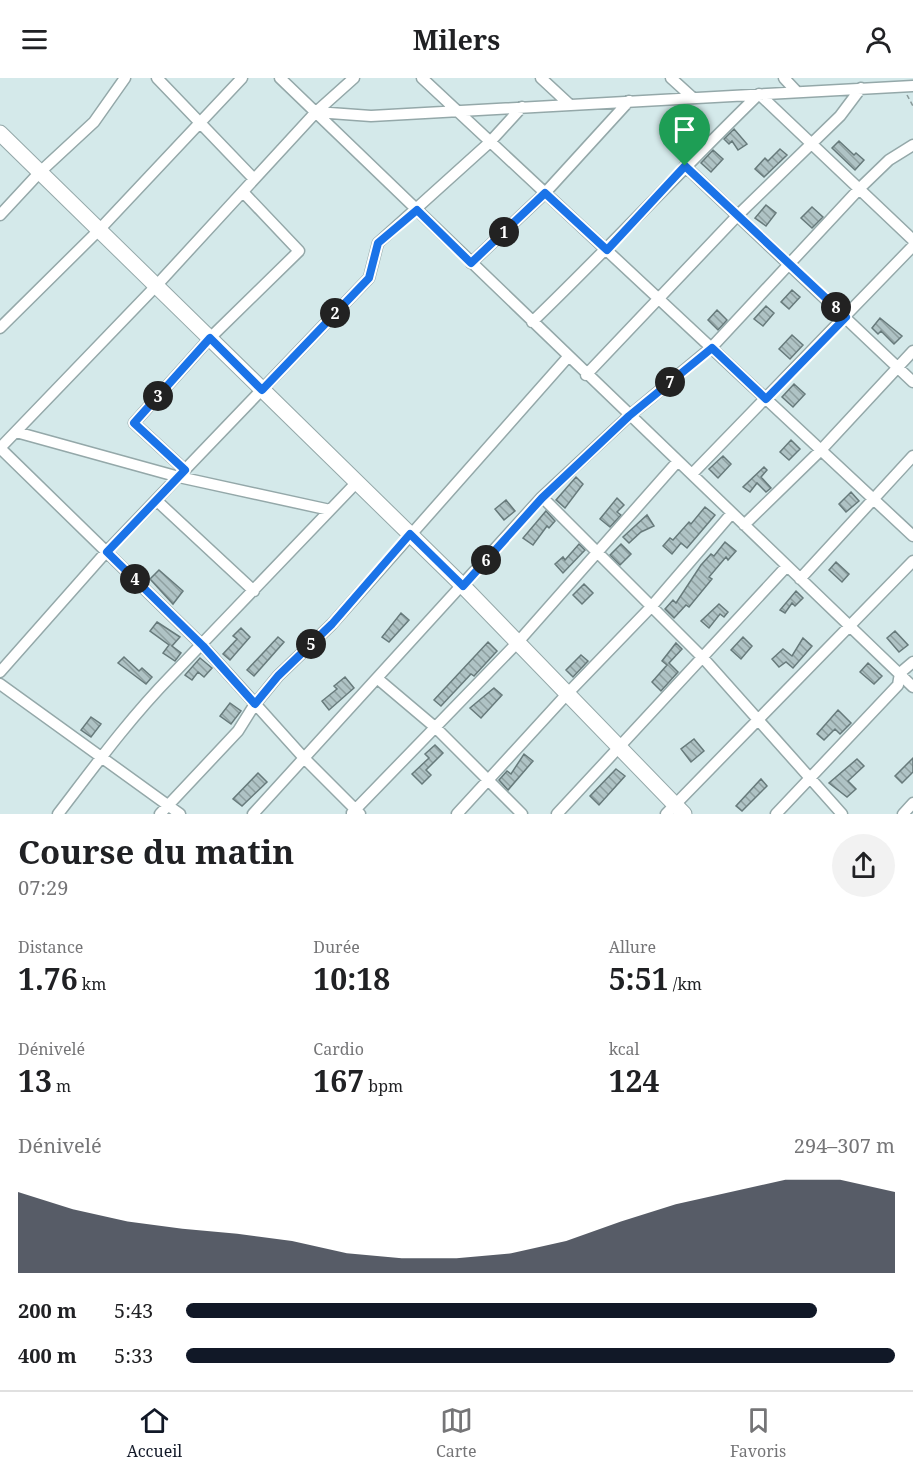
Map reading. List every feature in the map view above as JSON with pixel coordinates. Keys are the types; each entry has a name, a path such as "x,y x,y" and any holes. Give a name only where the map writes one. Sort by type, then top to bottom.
{"street":[{"path":"0,215 40,172 94,122 125,78"},
{"path":"157,78 255,179"},
{"path":"0,327 99,230 242,78"},
{"path":"280,78 586,375 913,687"},
{"path":"354,78 315,112 156,286 0,448 203,646 355,812 518,642 678,461"},
{"path":"422,78 913,536"},
{"path":"541,78 569,104"},
{"path":"670,78 693,98"},
{"path":"784,78 797,92"},
{"path":"315,112 371,116 904,84"},
{"path":"586,375 660,300 684,271 738,215 840,116 861,88"},
{"path":"759,94 913,240"},
{"path":"532,322 607,250 685,166 759,94"},
{"path":"471,263 545,193 629,101"},
{"path":"0,672 107,552 369,278 378,243 417,210 490,141 522,107"},
{"path":"0,133 463,586 619,747 675,811 756,721 913,561"},
{"path":"253,814 542,498 629,416 712,348 860,188 889,160 913,145"},
{"path":"685,166 913,382"},
{"path":"182,474 134,423 210,338 299,251 243,192"},
{"path":"692,474 913,246"},
{"path":"744,525 821,450 913,351"},
{"path":"160,814 238,730 255,704 278,676 332,624 568,357"},
{"path":"16,432 330,510"},
{"path":"800,579 913,456"},
{"path":"58,814 103,756 170,677 203,646 357,482"},
{"path":"542,498 704,659 756,721 842,814"},
{"path":"156,500 254,591"},
{"path":"457,814 567,694 651,608 732,513"},
{"path":"558,814 704,659 787,566"},
{"path":"776,814 898,686 900,673 913,662"},
{"path":"378,678 436,728 522,814"},
{"path":"0,684 103,756 180,814"},
{"path":"903,814 913,802"}],"building":[{"path":"734,129 747,144 738,150 732,141 729,144 724,139"},
{"path":"839,141 854,155 856,153 864,160 855,170 832,148"},
{"path":"780,149 787,155 764,177 755,169 765,158 768,161"},
{"path":"713,150 723,159 711,172 701,163"},
{"path":"766,205 776,213 766,226 755,218"},
{"path":"812,207 823,217 812,228 801,218"},
{"path":"792,290 800,297 789,309 781,302"},
{"path":"766,306 774,313 763,326 754,319"},
{"path":"717,310 727,320 718,330 708,320"},
{"path":"880,318 902,336 894,344 881,331 878,334 872,328"},
{"path":"792,335 803,345 790,359 779,349"},
{"path":"794,384 805,394 793,407 782,397"},
{"path":"791,440 800,449 789,460 780,452"},
{"path":"723,456 731,464 718,478 709,469"},
{"path":"764,467 767,470 761,477 771,488 766,492 757,483 750,492 743,487"},
{"path":"576,477 583,484 565,508 556,500"},
{"path":"851,492 859,501 846,512 839,504"},
{"path":"617,498 624,505 617,512 621,515 610,527 600,519"},
{"path":"506,500 515,511 504,520 495,509"},
{"path":"705,507 715,515 687,548 681,543 672,554 663,546 670,538 673,540 689,522 691,524"},
{"path":"546,511 555,521 549,528 547,526 533,545 523,538"},
{"path":"647,515 654,526 641,532 629,543 623,537"},
{"path":"725,542 736,551 728,560 726,557 709,577 712,579 689,607 686,605 674,618 665,609 673,600 676,603 701,565 711,554 714,556"},
{"path":"579,544 585,550 563,573 555,564 563,557 565,560"},
{"path":"621,544 631,554 620,565 610,555"},
{"path":"836,562 849,574 842,582 829,570"},
{"path":"159,570 183,591 173,604 150,579"},
{"path":"584,584 593,593 582,604 573,595"},
{"path":"796,591 803,598 795,606 792,603 785,613 780,610"},
{"path":"719,604 728,612 724,617 720,614 709,628 701,621"},
{"path":"401,613 409,620 389,642 382,637"},
{"path":"157,622 180,637 172,646 181,653 175,661 163,653 169,645 150,631"},
{"path":"241,628 250,637 230,660 223,654 237,639 233,636"},
{"path":"895,631 908,645 899,652 887,638"},
{"path":"278,637 284,642 254,676 247,670"},
{"path":"743,637 752,646 741,659 731,650"},
{"path":"803,638 812,646 793,668 786,662 779,667 772,659 783,649 792,656"},
{"path":"488,642 497,651 474,676 471,674 441,706 434,700"},
{"path":"676,643 682,649 669,663 678,672 661,691 652,682 667,665 662,661"},
{"path":"581,655 588,661 573,677 566,670"},
{"path":"124,657 139,671 142,668 152,677 146,684 118,663"},
{"path":"200,658 212,668 204,677 198,672 192,680 185,675"},
{"path":"868,663 882,676 874,684 860,672"},
{"path":"345,677 354,688 329,710 322,701 337,689 334,686"},
{"path":"494,688 502,695 481,718 470,708"},
{"path":"230,703 241,711 231,724 220,716"},
{"path":"838,710 851,723 840,734 835,729 824,740 817,734"},
{"path":"91,717 101,724 91,737 81,730"},
{"path":"694,739 704,751 691,762 681,749"},
{"path":"435,745 443,753 426,770 431,775 422,784 412,774 429,758 425,754"},
{"path":"524,754 533,761 508,790 499,780 507,771 511,774"},
{"path":"913,758 913,772 902,783 895,776"},
{"path":"857,759 864,766 848,781 856,789 847,797 829,783"},
{"path":"616,769 625,776 599,805 590,796"},
{"path":"258,773 267,782 242,806 233,799"},
{"path":"761,779 767,786 742,811 736,806"}],"route":[{"path":"685,166 846,317 766,399 712,348 629,416 542,498 463,586 410,534 332,624 278,676 255,704 203,646 107,552 185,470 134,423 210,338 262,390 369,278 378,243 417,210 471,263 545,193 607,250 685,166"}]}
